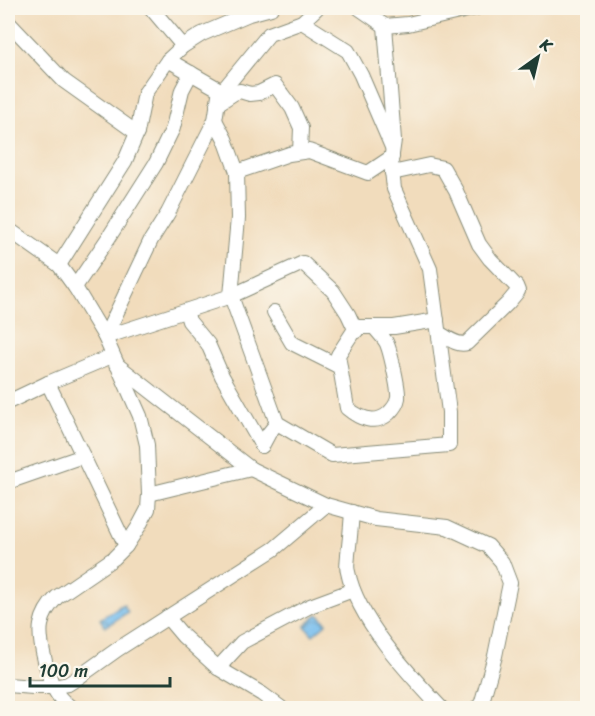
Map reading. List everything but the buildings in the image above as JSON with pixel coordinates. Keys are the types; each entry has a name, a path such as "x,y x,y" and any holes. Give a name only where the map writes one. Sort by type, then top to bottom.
{"street":[{"path":"151,8 183,46"},
{"path":"58,264 124,161 137,133 145,93 168,60 183,46 202,34 249,14 271,8"},
{"path":"105,337 151,240 168,213 215,120 220,98 269,34 302,22 317,8"},
{"path":"359,8 385,26 408,24 476,8"},
{"path":"8,22 64,81 137,133"},
{"path":"302,22 348,51 361,75 392,153"},
{"path":"215,120 237,172 238,218 231,296 277,423 332,455 449,445 449,412 430,269 393,189 394,140 385,26"},
{"path":"168,60 191,73 220,98"},
{"path":"75,286 156,163 173,128 183,90 191,73"},
{"path":"220,98 240,91 250,94 259,93 275,85 292,108 301,128 300,152"},
{"path":"237,172 290,154 309,151 368,173 392,153"},
{"path":"374,327 386,343 398,390 398,400 394,409 378,420 360,418 347,408 338,355 357,327 374,327 394,327 438,327 461,345 467,343 518,291 479,244 456,191 443,168 429,165 392,173"},
{"path":"8,229 58,264 75,286 105,337 140,416 147,445 149,494 145,517 126,546 114,558 50,603 40,626 45,660 53,687 58,697 71,708"},
{"path":"105,337 231,296 303,263 333,291 356,331"},
{"path":"186,311 189,321 208,344 222,376 262,446 277,423"},
{"path":"274,312 292,343 340,367"},
{"path":"8,402 48,383 114,360"},
{"path":"114,360 251,469 326,505 376,519 447,527 488,546 502,562 510,583 495,656 481,705 476,708"},
{"path":"48,383 126,546"},
{"path":"8,482 83,456"},
{"path":"149,494 251,469"},
{"path":"8,685 53,687 68,684 118,649 274,549 326,505"},
{"path":"352,512 347,570 353,590 363,612 378,634 441,708"},
{"path":"218,668 242,642 310,606 353,590"},
{"path":"167,617 183,636 218,668 281,708"}],"water":[{"path":"123,604 128,612 105,627 100,619"},
{"path":"318,614 327,623 313,635 305,626"}]}
